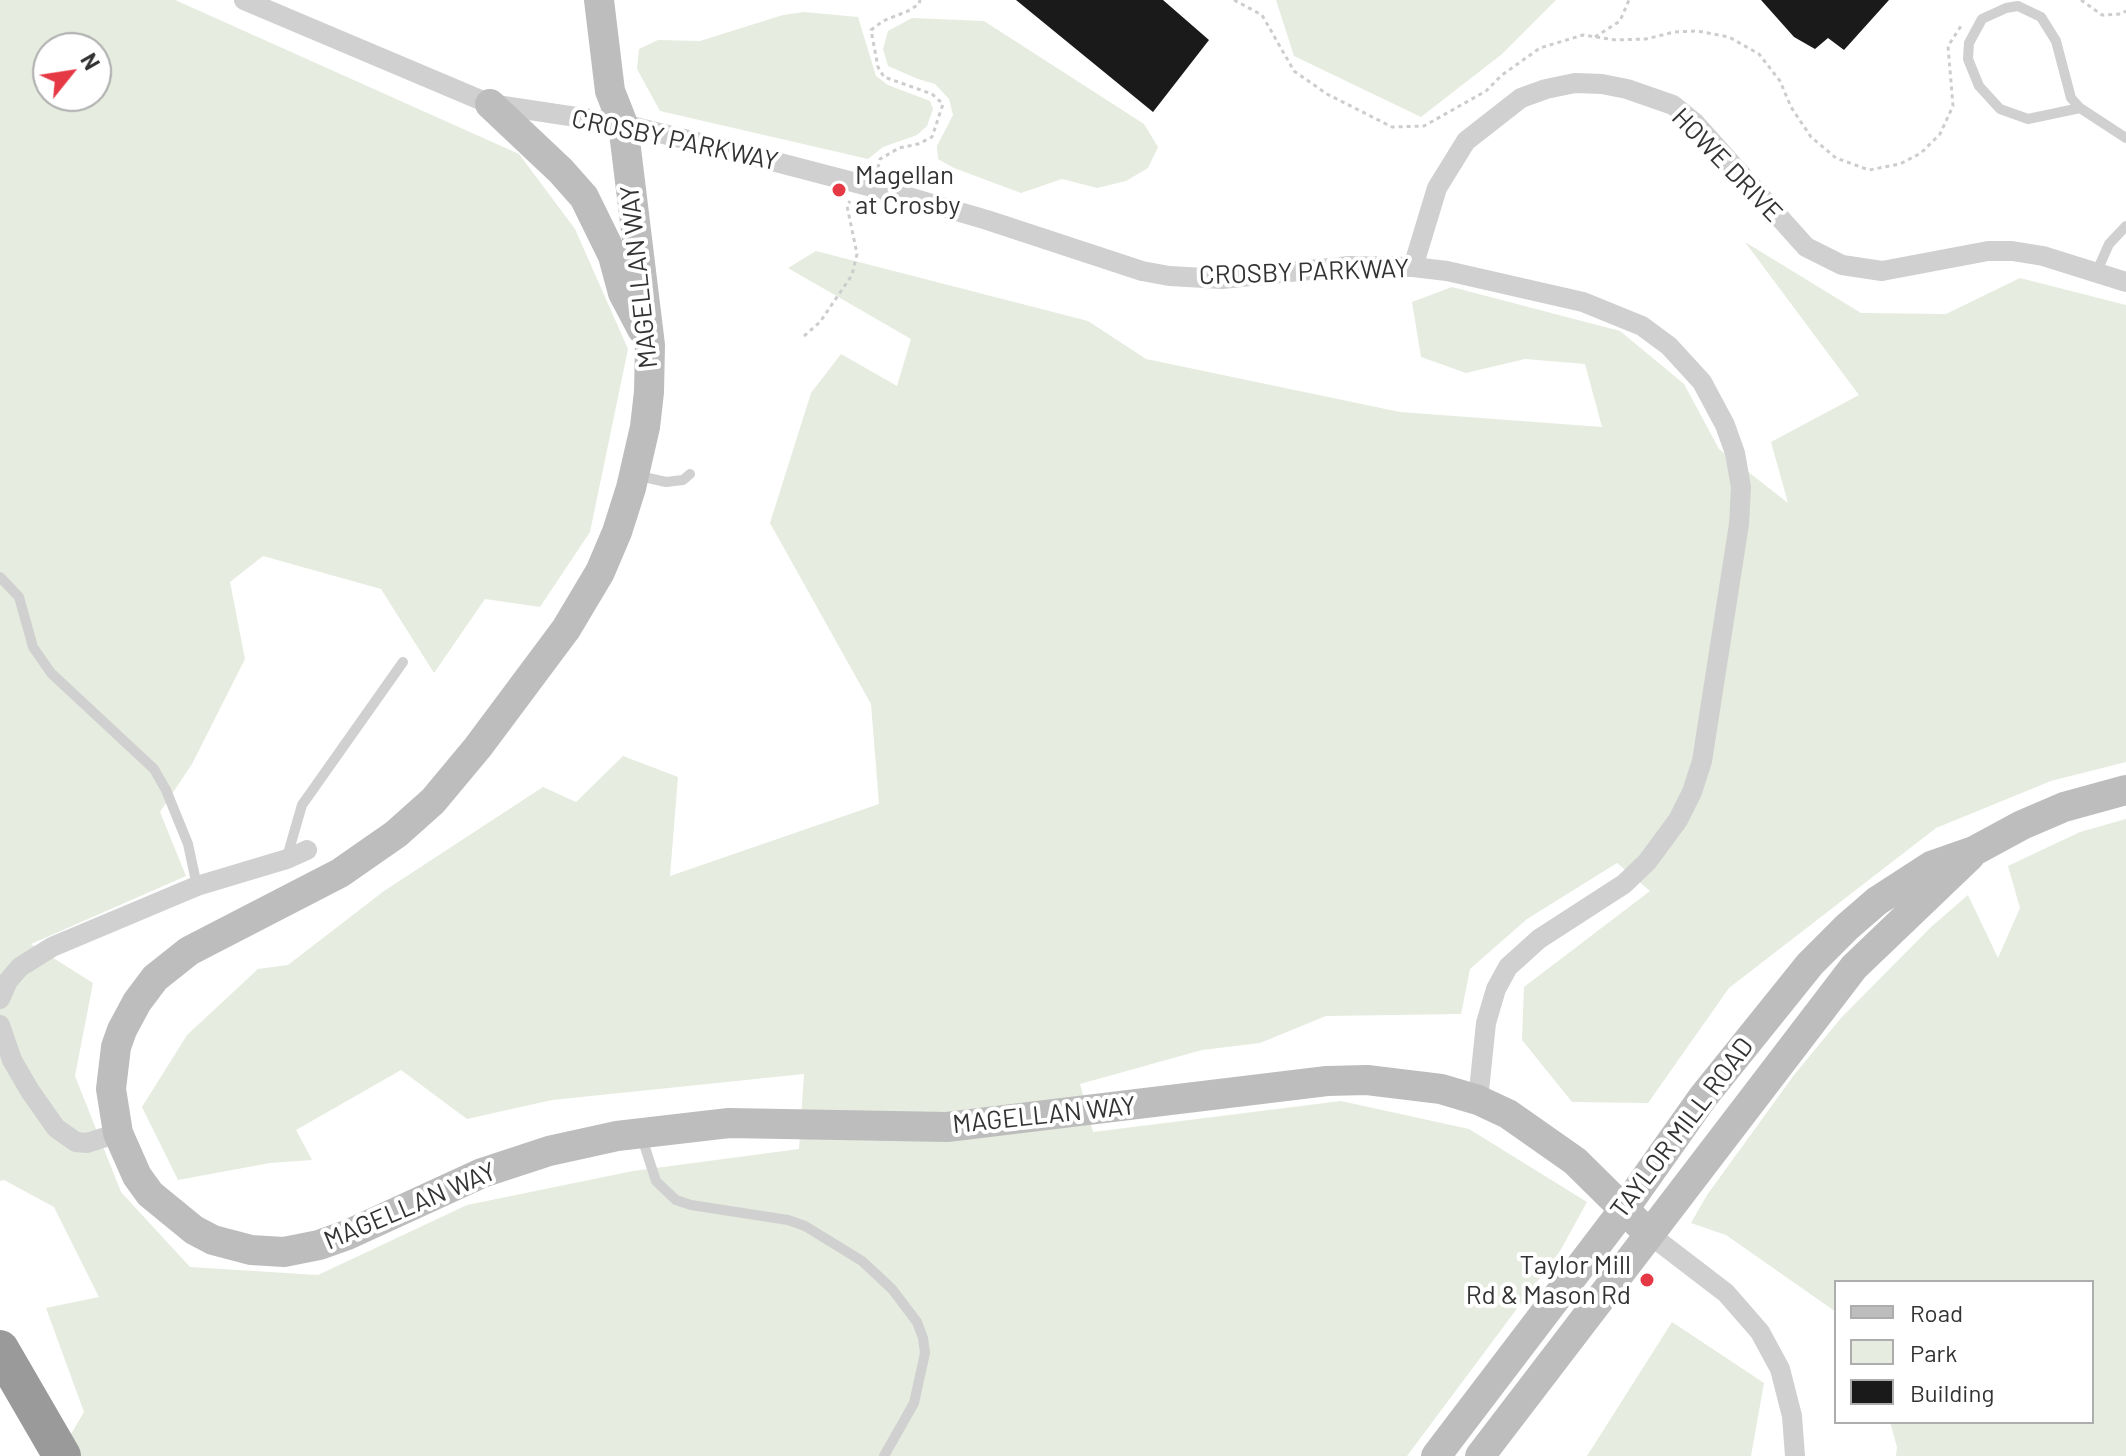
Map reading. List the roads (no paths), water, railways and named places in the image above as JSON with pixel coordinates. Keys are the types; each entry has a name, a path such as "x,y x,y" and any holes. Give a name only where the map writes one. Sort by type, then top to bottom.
{"highway":[{"path":"0,1349 62,1456"}],"street":[{"name":"CROSBY PARKWAY","path":"244,0 490,104 623,124 873,187 987,220 1108,262 1169,276 1222,279 1349,266 1447,271 1583,302 1642,326 1669,346 1702,382 1725,425 1735,453 1741,487 1739,524 1702,761 1692,792 1678,820 1647,862 1624,884 1539,939 1508,967 1496,989 1486,1023 1478,1100"},
{"path":"599,0 610,91 623,124"},
{"path":"615,0 628,91 623,124"},
{"name":"HOWE DRIVE","path":"1413,267 1437,188 1466,141 1521,98 1575,83 1627,89 1673,105 1694,122 1806,247 1824,259 1882,271 1988,251 2012,251 2043,256 2126,282"},
{"path":"490,104 584,197 613,256 623,293 650,345"},
{"name":"MAGELLAN WAY","path":"623,124 650,345 649,392 634,475 607,557 580,607 524,687 448,785 370,854 291,900 189,951 155,978 137,1002 116,1047 111,1089 118,1133 137,1176 150,1194 194,1230 230,1246 284,1252 347,1235 482,1173 549,1151 640,1133 729,1123 947,1127 1327,1081 1367,1080 1441,1089 1478,1100 1508,1114 1575,1161 1649,1234"},
{"name":"TAYLOR MILL ROAD","path":"1436,1456 1624,1209 1703,1097 1810,964 1877,901 1931,866 1974,851 2064,807 2126,790"},
{"path":"0,999 8,981 34,957 197,886 307,850"},
{"name":"TAYLOR MILL ROAD","path":"1480,1456 1854,967 1974,851"},
{"path":"0,1025 12,1060 56,1128 76,1142 87,1143 118,1133"},
{"path":"1649,1234 1726,1293 1760,1332 1780,1369 1792,1416 1795,1456"}],"lane":[{"path":"2080,108 2028,119 2000,109 1979,86 1968,59 1969,43 1982,19 2018,6 2041,17 2056,41 2071,98 2080,108 2126,138"},
{"path":"2097,271 2109,244 2126,226"},
{"path":"634,475 666,482 683,480 690,474"},
{"path":"0,577 19,597 33,647 51,673 154,769 188,844 197,886"},
{"path":"287,859 302,805 403,662"},
{"path":"640,1133 656,1181 676,1200 788,1220 805,1226 862,1261 892,1289 917,1322 925,1353 914,1403 884,1456"}],"place":[{"name":"Magellan at Crosby","path":"839,190"},
{"name":"Taylor Mill Rd & Mason Rd","path":"1647,1280"}]}
